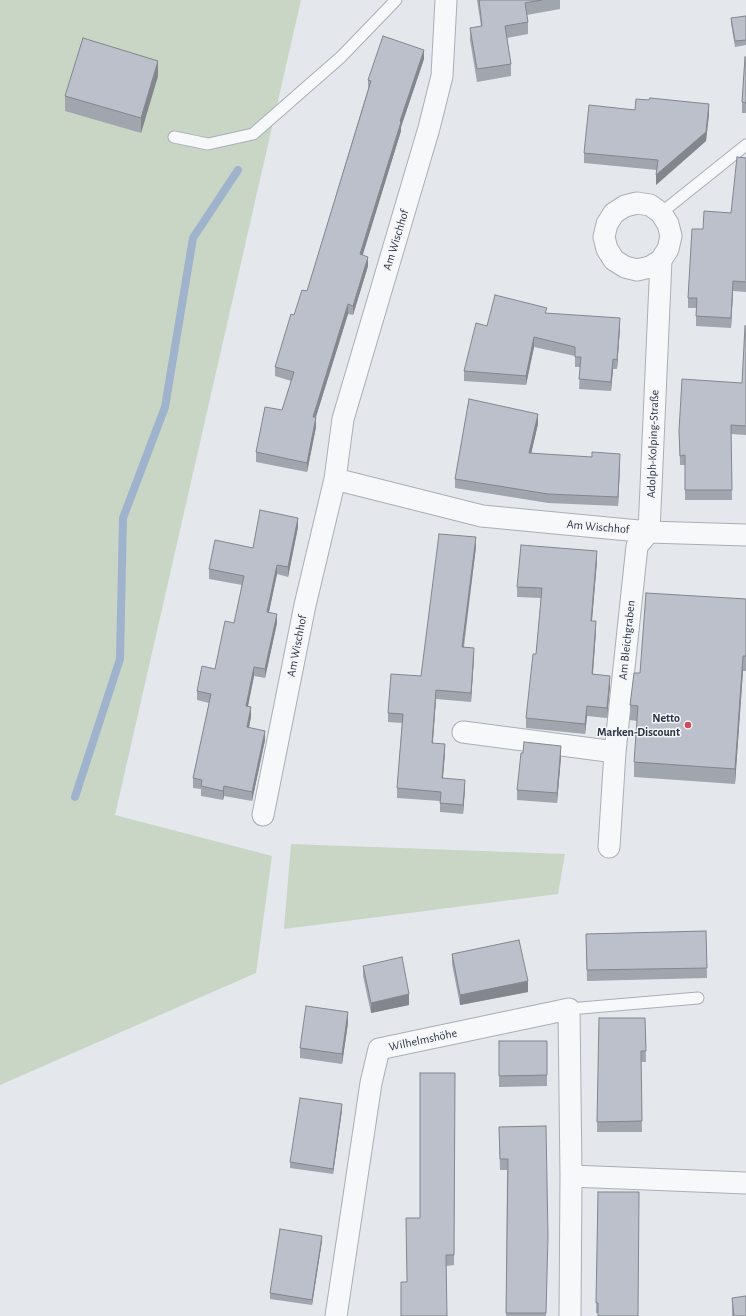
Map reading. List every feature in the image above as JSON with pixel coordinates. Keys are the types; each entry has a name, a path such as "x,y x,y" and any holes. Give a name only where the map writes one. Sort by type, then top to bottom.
{"street":[{"name":"Am Wischhof","path":"263,815 305,605 335,479 343,419 429,128 442,76 446,0"},
{"path":"661,213 650,206 637,203 625,206 614,213 607,224 604,237 607,249 614,260 625,267 637,270 650,267 661,260"},
{"name":"Adolph-Kolping-Straße","path":"650,532 661,260 668,249 671,236 668,224 661,213"},
{"name":"Am Wischhof","path":"335,479 482,516 650,532"},
{"path":"650,532 746,535"},
{"name":"Am Bleichgraben","path":"609,847 615,752 637,546 650,532"},
{"path":"463,732 615,752"},
{"path":"570,1009 570,1316"},
{"name":"Wilhelmshöhe","path":"336,1316 371,1083 379,1049 570,1009"},
{"path":"571,1176 746,1183"}],"lane":[{"path":"174,137 208,144 253,134 342,57 396,0"},
{"path":"661,213 746,145"},
{"path":"570,1009 698,998"}],"green space":[{"path":"0,0 301,0 115,815 272,856 256,973 0,1085"},
{"path":"291,844 565,854 558,894 284,929"}],"building":[{"path":"479,0 542,0 525,3 528,22 505,26 511,64 477,69 470,28 482,26"},
{"path":"746,16 746,40 735,41 731,18"},
{"path":"383,36 424,50 400,121 401,122 360,254 368,257 353,306 348,304 313,417 316,417 307,463 256,452 265,407 282,410 294,372 275,367 291,314 294,315 302,290 307,291 371,81 368,80"},
{"path":"83,38 158,61 141,118 65,96"},
{"path":"746,57 746,103 742,102"},
{"path":"650,98 709,104 706,132 656,175 658,160 584,153 589,105 635,110 636,99 649,100"},
{"path":"737,157 746,158 746,282 733,281 731,318 696,316 697,298 688,298 692,229 703,229 704,211 731,213"},
{"path":"495,295 547,308 545,313 620,318 617,360 613,359 611,382 579,379 581,357 575,357 575,347 534,337 526,376 464,371 476,323 487,326"},
{"path":"745,326 746,426 731,425 732,490 685,490 685,455 680,456 679,431 682,379 742,383"},
{"path":"469,399 538,414 529,453 592,457 592,452 620,454 618,497 548,494 455,479"},
{"path":"260,510 298,518 288,567 277,565 267,612 277,614 265,669 254,667 246,706 251,707 247,727 265,731 252,792 224,786 223,791 201,786 202,780 193,778 211,694 197,691 202,666 215,669 225,621 234,623 244,576 209,569 215,540 253,548"},
{"path":"439,534 476,537 462,647 474,648 471,693 436,690 432,743 445,744 442,778 465,780 463,805 440,803 441,792 397,788 403,714 388,713 391,674 421,676"},
{"path":"521,545 597,551 591,621 596,621 592,674 610,676 607,708 587,706 585,724 526,718 533,654 536,654 542,588 517,587"},
{"name":"Netto Marken-Discount","path":"646,593 746,599 746,656 743,656 735,769 634,762 638,706 630,705 634,673 640,673"},
{"path":"524,742 561,746 557,793 517,790 521,753 523,753"},
{"path":"706,931 707,968 587,970 586,934"},
{"path":"519,940 528,981 460,995 452,954"},
{"path":"402,957 409,994 371,1003 363,966"},
{"path":"306,1006 348,1012 342,1054 300,1048"},
{"path":"599,1018 645,1018 646,1051 641,1051 642,1121 597,1122"},
{"path":"499,1041 547,1041 547,1075 499,1076"},
{"path":"420,1073 455,1073 454,1255 446,1255 447,1316 401,1316 401,1282 407,1282 406,1218 420,1218"},
{"path":"300,1098 342,1104 333,1169 290,1162"},
{"path":"546,1126 548,1236 546,1313 506,1313 508,1159 500,1159 499,1127"},
{"path":"598,1192 639,1192 638,1316 598,1316 598,1303 596,1303"},
{"path":"280,1229 322,1236 312,1300 270,1293"},
{"path":"746,1296 746,1316 734,1316 732,1298"}],"waterway":[{"path":"75,797 120,659 123,518 165,407 193,238 238,170"}],"place":[{"name":"Netto Marken-Discount","path":"688,725"}]}
